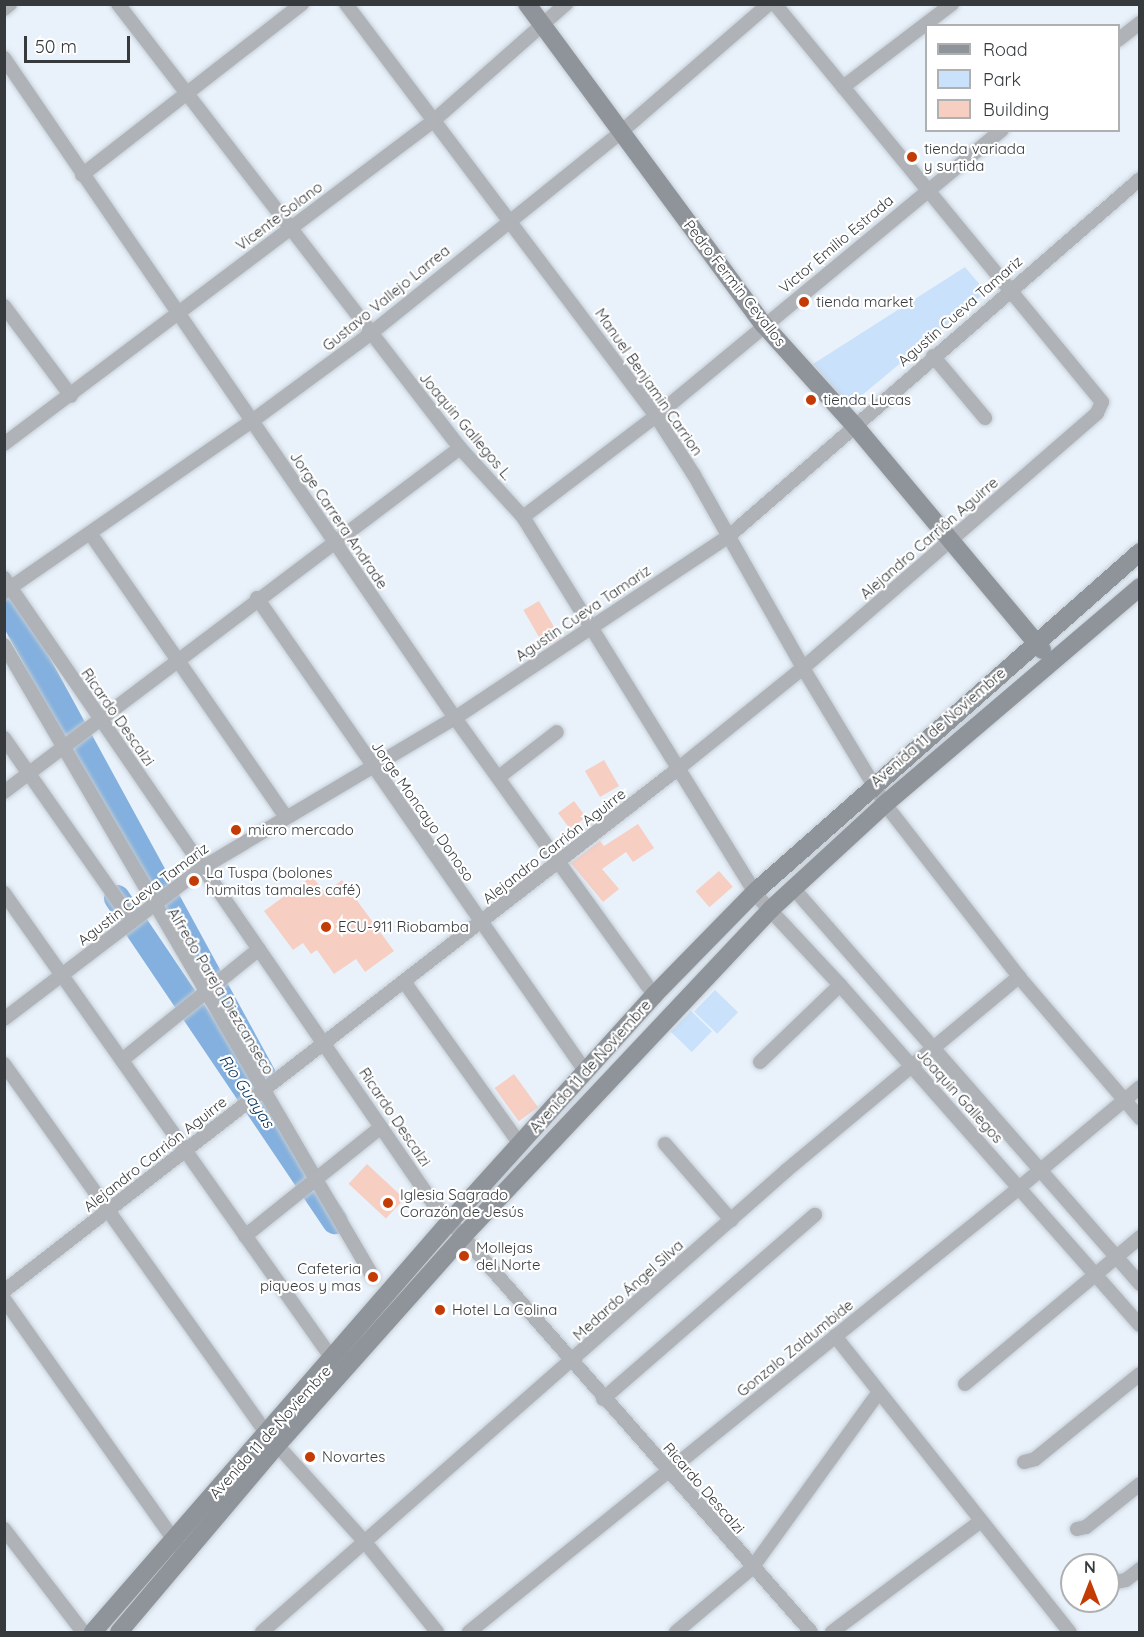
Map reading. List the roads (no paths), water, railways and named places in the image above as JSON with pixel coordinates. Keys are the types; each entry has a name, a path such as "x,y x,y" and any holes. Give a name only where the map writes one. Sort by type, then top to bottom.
{"street":[{"path":"4,9 10,4"},
{"name":"Joaquin Gallegos L.","path":"118,4 370,334 460,448 523,517 591,629 757,890"},
{"path":"82,175 188,96 302,4"},
{"name":"Manuel Benjamin Carrion","path":"346,4 432,122 509,218 656,416 729,536 803,668 885,804 1019,977 1140,1118"},
{"name":"Pedro Fermin Cevallos","path":"527,4 764,325 855,426 1051,661"},
{"name":"Vicente Solano","path":"4,444 71,396 432,122 566,4"},
{"name":"Gustavo Vallejo Larrea","path":"6,586 90,533 252,421 370,334 509,218 621,132 769,4"},
{"path":"775,4 1010,290"},
{"path":"926,24 952,4"},
{"path":"1120,39 1140,23"},
{"path":"843,87 925,25"},
{"name":"Jorge Carrera Andrade","path":"4,58 455,718 654,995"},
{"name":"Victor Emilio Estrada","path":"523,517 656,416 927,189 999,132"},
{"name":"Agustin Cueva Tamariz","path":"4,1019 202,868 455,718 729,536 933,356 1140,179"},
{"name":"Alejandro Carrión Aguirre","path":"4,1291 325,1042 405,983 679,768 803,668 1097,413 1102,402 1010,290"},
{"path":"4,306 71,396"},
{"path":"933,356 985,418"},
{"path":"4,792 256,598 460,448"},
{"path":"90,533 286,817"},
{"name":"Avenida 11 de Noviembre","path":"273,1439 333,1360 451,1220 654,995 757,890 1035,642 1140,552"},
{"name":"Ricardo Descalzi","path":"6,586 325,1042 431,1200 464,1235 603,1399 811,1632"},
{"name":"Avenida 11 de Noviembre","path":"93,1632 179,1547 273,1439 771,909 885,804 1140,587"},
{"name":"Jorge Moncayo Donoso","path":"256,598 585,1071"},
{"name":"Alfredo Pareja Diezcanseco","path":"4,645 373,1277 4,660"},
{"path":"499,777 556,732"},
{"path":"4,738 30,772 132,921"},
{"path":"794,888 1140,1284"},
{"name":"Joaquin Gallegos","path":"757,890 758,897 1021,1187 1140,1325"},
{"path":"4,893 333,1360"},
{"path":"122,1060 259,949"},
{"name":"Medardo Ángel Silva","path":"262,1632 731,1220 1019,977"},
{"path":"405,983 520,1144"},
{"path":"760,1062 840,985"},
{"path":"4,1064 273,1439 365,1542 437,1632"},
{"name":"Gonzalo Zaldumbide","path":"469,1632 1021,1187 1140,1087"},
{"path":"245,1236 381,1127"},
{"path":"664,1144 731,1220"},
{"path":"603,1399 816,1215"},
{"path":"965,1384 1140,1237"},
{"path":"4,1299 179,1547"},
{"path":"835,1336 1070,1632"},
{"path":"1024,1462 1035,1459 1140,1374"},
{"path":"676,1632 752,1568 879,1392"},
{"path":"1077,1529 1086,1527 1140,1484"},
{"path":"832,1632 981,1521"},
{"path":"4,1529 83,1632"},
{"name":"Avenida 11 de Noviembre","path":"119,1632 179,1547"},
{"path":"1120,1581 1126,1580 1140,1569"}],"waterway":[{"name":"Rio Guayas","path":"4,601 265,1079"},
{"name":"Rio Guayas","path":"117,898 335,1221"}],"place":[{"name":"tienda variada y surtida","path":"912,157"},
{"name":"tienda market","path":"804,302"},
{"name":"tienda Lucas","path":"811,400"},
{"name":"micro mercado","path":"236,830"},
{"name":"La Tuspa (bolones humitas tamales café)","path":"194,881"},
{"name":"ECU-911 Riobamba","path":"326,927"},
{"name":"Iglesia Sagrado Corazón de Jesús","path":"388,1203"},
{"name":"Mollejas del Norte","path":"464,1256"},
{"name":"Cafeteria piqueos y mas","path":"373,1277"},
{"name":"Hotel La Colina","path":"440,1310"},
{"name":"Novartes","path":"310,1457"}]}
